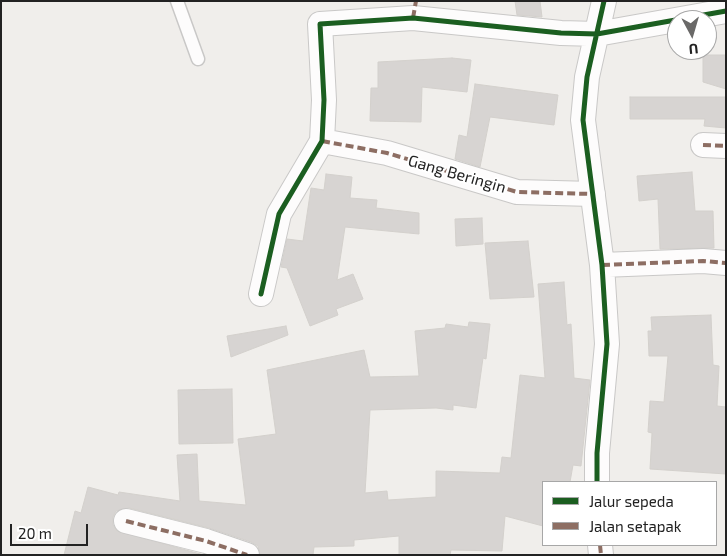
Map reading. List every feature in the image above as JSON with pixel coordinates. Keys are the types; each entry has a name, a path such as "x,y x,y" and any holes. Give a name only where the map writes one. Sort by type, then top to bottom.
{"street":[{"path":"597,481 597,453 607,344 602,265 583,120 587,77 604,1"},
{"path":"261,294 279,214 322,141 324,100 320,24 414,10 561,33 598,34 726,11"},
{"name":"Gang Beringin","path":"322,141 387,153 517,192 593,194"},
{"path":"602,265 703,261 726,263"},
{"path":"126,521 206,540 247,555"}],"lane":[{"path":"177,1 198,59"}],"building":[{"path":"515,1 540,1 542,17 517,15"},
{"path":"717,55 726,55 726,89 703,82 703,60 717,60"},
{"path":"452,58 471,60 467,92 422,87 421,122 370,121 371,88 378,88 378,62"},
{"path":"475,84 558,95 554,125 490,117 480,167 455,159 459,135 467,137"},
{"path":"630,97 726,97 726,128 704,126 705,119 630,119"},
{"path":"692,172 695,211 713,211 714,248 660,249 658,199 639,201 637,176"},
{"path":"326,174 352,177 350,198 377,200 376,208 419,213 419,234 345,227 337,280 353,274 363,299 336,309 338,315 310,326 287,268 281,267 287,239 303,241 311,188 324,190"},
{"path":"482,218 483,244 456,246 455,219"},
{"path":"528,241 534,297 490,299 485,243"},
{"path":"564,282 567,325 571,324 574,378 590,380 581,466 573,465 570,481 542,481 542,526 505,516 502,551 451,550 450,555 399,555 399,536 354,540 354,546 314,547 313,555 260,555 258,546 251,542 209,528 129,508 116,511 113,517 113,525 117,531 204,555 64,555 75,511 81,513 88,487 118,495 119,492 180,501 177,455 197,454 199,501 246,505 238,439 276,434 267,370 364,350 370,377 419,376 415,331 445,328 446,324 468,327 469,322 490,324 486,359 483,358 476,408 453,405 453,410 436,408 370,410 365,493 387,491 388,500 436,497 436,471 500,473 502,457 511,458 520,375 545,378 538,284"},
{"path":"711,315 713,365 719,366 717,406 726,407 726,474 650,469 652,433 648,432 650,401 664,402 668,356 649,356 648,331 652,331 651,317"},
{"path":"286,326 288,335 231,357 227,336"},
{"path":"232,389 233,443 179,444 178,390"}],"marked path":[{"path":"413,18 416,1"},
{"path":"322,141 387,153 517,192 593,194"},
{"path":"703,145 726,146"},
{"path":"602,265 703,261 726,263"},
{"path":"126,521 206,541 247,555"},
{"path":"600,546 601,555"}],"cycle path":[{"path":"597,481 597,453 607,344 602,265 583,120 587,77 604,1"},
{"path":"261,294 279,214 322,141 324,100 320,24 413,18 561,33 597,34 726,11"}]}
